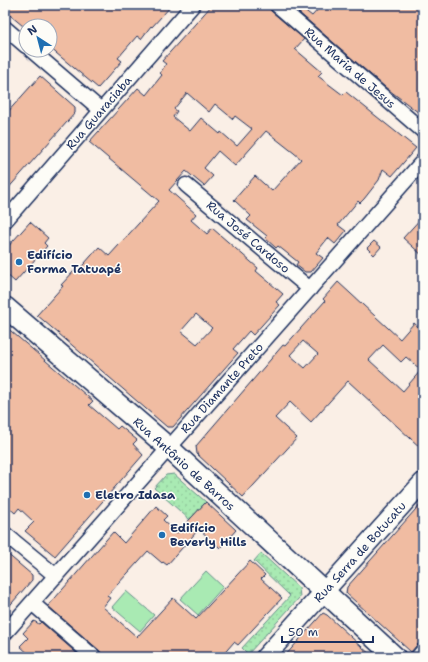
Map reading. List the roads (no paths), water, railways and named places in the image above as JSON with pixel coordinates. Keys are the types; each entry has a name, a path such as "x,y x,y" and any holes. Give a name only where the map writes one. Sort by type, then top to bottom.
{"main road":[{"name":"Rua Antônio de Barros","path":"5,307 169,448 395,657"}],"street":[{"name":"Rua Guaraciaba","path":"5,221 193,5"},
{"name":"Rua Maria de Jesus","path":"277,5 423,131"},
{"path":"5,28 18,39"},
{"path":"39,58 101,110"},
{"name":"Rua Diamante Preto","path":"5,633 423,161"},
{"name":"Rua José Cardoso","path":"186,185 310,289"},
{"name":"Rua Serra de Botucatu","path":"265,657 423,482"},
{"path":"5,534 56,576"},
{"path":"32,602 94,657"},
{"path":"418,657 423,651"}],"place":[{"name":"Edifício Forma Tatuapé","path":"19,262"},
{"name":"Eletro Idasa","path":"87,495"},
{"name":"Edifício Beverly Hills","path":"162,535"}]}
